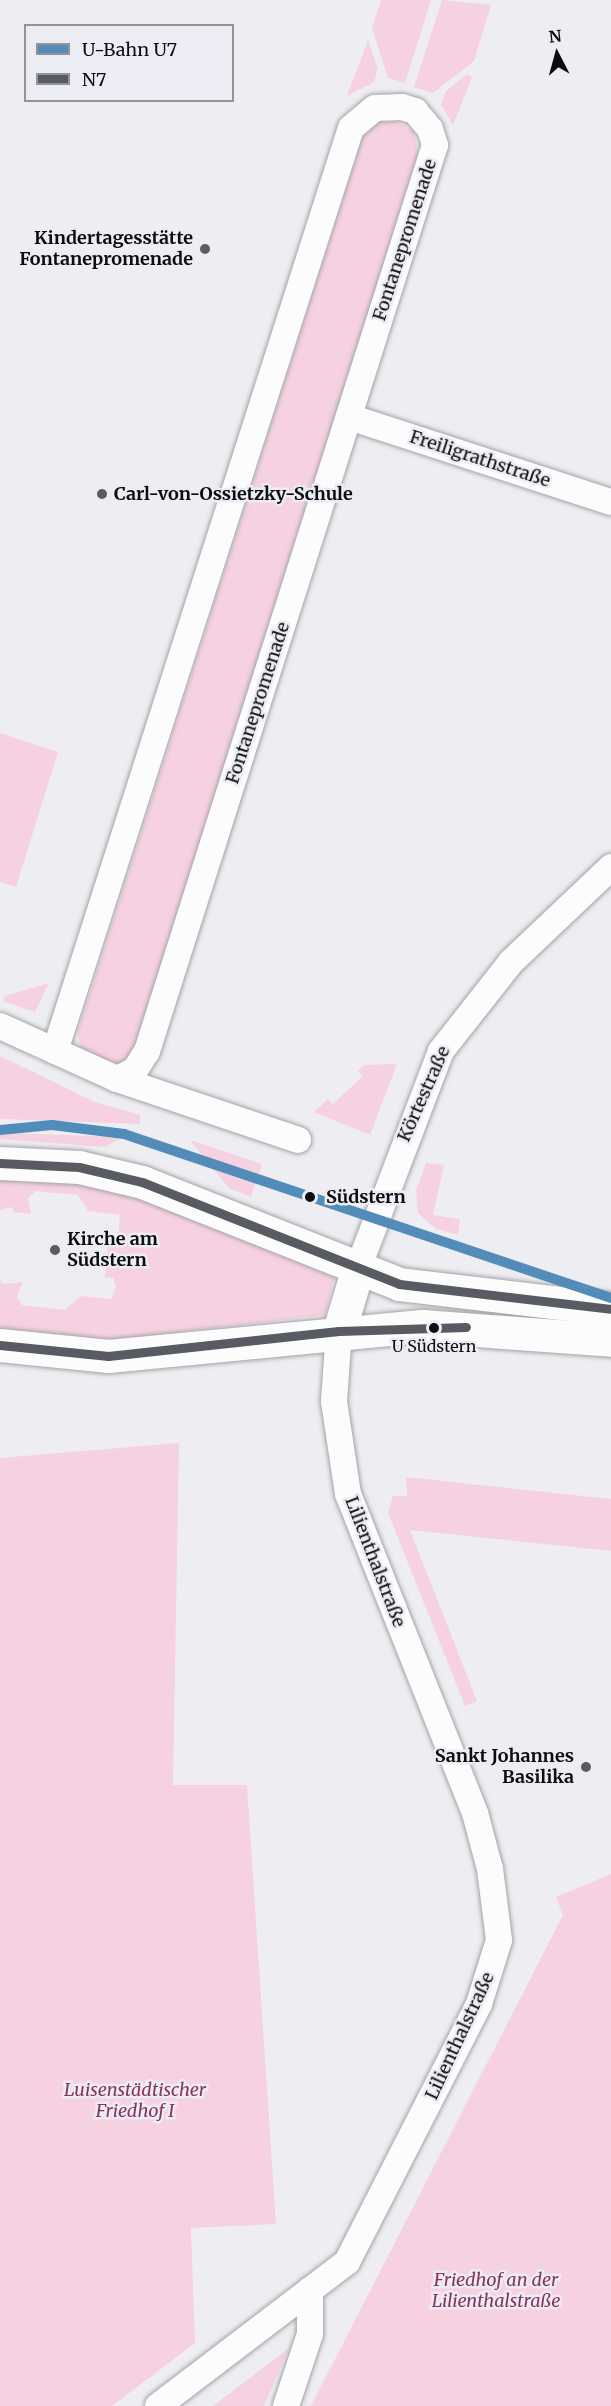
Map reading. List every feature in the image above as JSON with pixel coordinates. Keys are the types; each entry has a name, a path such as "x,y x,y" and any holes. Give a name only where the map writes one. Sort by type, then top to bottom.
{"main road":[{"path":"0,1163 79,1167 142,1182 357,1271 426,1288 611,1309"},
{"path":"339,1331 357,1271"},
{"path":"422,1326 426,1288"},
{"path":"0,1345 108,1356 339,1331 422,1326 611,1340"}],"street":[{"name":"Fontanepromenade","path":"55,1051 351,128 375,108 402,107 415,111 430,129 435,146 147,1051 135,1070 117,1079"},
{"name":"Freiligrathstraße","path":"349,417 611,502"},
{"name":"Körtestraße","path":"357,1271 441,1051 511,962 611,867"},
{"path":"0,1026 117,1079 298,1140"},
{"name":"Lilienthalstraße","path":"158,2406 310,2290 352,2252 479,2004 499,1940 490,1869 475,1814 348,1494 334,1409 339,1331"},
{"path":"285,2406 310,2334 310,2290"}],"green space":[{"path":"381,0 431,0 405,83 388,78 372,28"},
{"path":"442,0 491,5 474,61 433,93 414,87"},
{"path":"368,40 378,68 374,82 347,96"},
{"path":"467,74 472,77 453,125 441,104 446,91"},
{"path":"391,119 414,131 418,155 134,1049 126,1061 111,1066 80,1048 78,1031 363,136 377,122"},
{"path":"0,733 58,752 16,887 0,882"},
{"path":"49,983 35,1012 3,1001 5,996"},
{"path":"0,1056 95,1102 140,1115 140,1124 0,1119"},
{"path":"397,1064 370,1135 314,1112 328,1099 333,1104 363,1076 358,1071 364,1065"},
{"path":"0,1134 123,1137 105,1147 0,1139"},
{"path":"190,1140 262,1164 251,1197 229,1188"},
{"path":"426,1163 444,1165 433,1215 460,1219 458,1235 436,1229 418,1213 416,1190"},
{"path":"0,1178 70,1181 135,1196 243,1238 334,1278 325,1315 102,1341 0,1332 0,1279 2,1284 23,1282 17,1296 22,1305 65,1310 81,1296 111,1299 116,1287 113,1278 105,1277 109,1235 118,1236 120,1215 88,1211 78,1195 35,1191 28,1199 31,1214 13,1212 13,1207 0,1210"},
{"name":"Luisenstädtischer Friedhof I","path":"179,1443 173,1785 247,1785 276,2224 191,2228 195,2343 112,2406 0,2406 0,1458"},
{"path":"406,1477 611,1499 611,1551 410,1530 477,1701 465,1706 388,1513 393,1496 407,1496"},
{"name":"Friedhof an der Lilienthalstraße","path":"611,1874 611,2406 311,2406 563,1915 556,1897"},
{"path":"289,2348 264,2406 213,2406"}],"metro line":[{"name":"U7","path":"0,1130 52,1125 124,1134 611,1298"}],"transit line":[{"name":"N7","path":"0,1163 79,1167 142,1182 399,1284 611,1309"},
{"name":"N7","path":"0,1345 108,1356 339,1331 466,1327"}],"place":[{"name":"Kindertagesstätte Fontanepromenade","path":"205,249"},
{"name":"Carl-von-Ossietzky-Schule","path":"102,494"},
{"name":"Südstern","path":"310,1197"},
{"name":"Kirche am Südstern","path":"55,1250"},
{"name":"U Südstern","path":"434,1328"},
{"name":"Sankt Johannes Basilika","path":"586,1767"}]}
